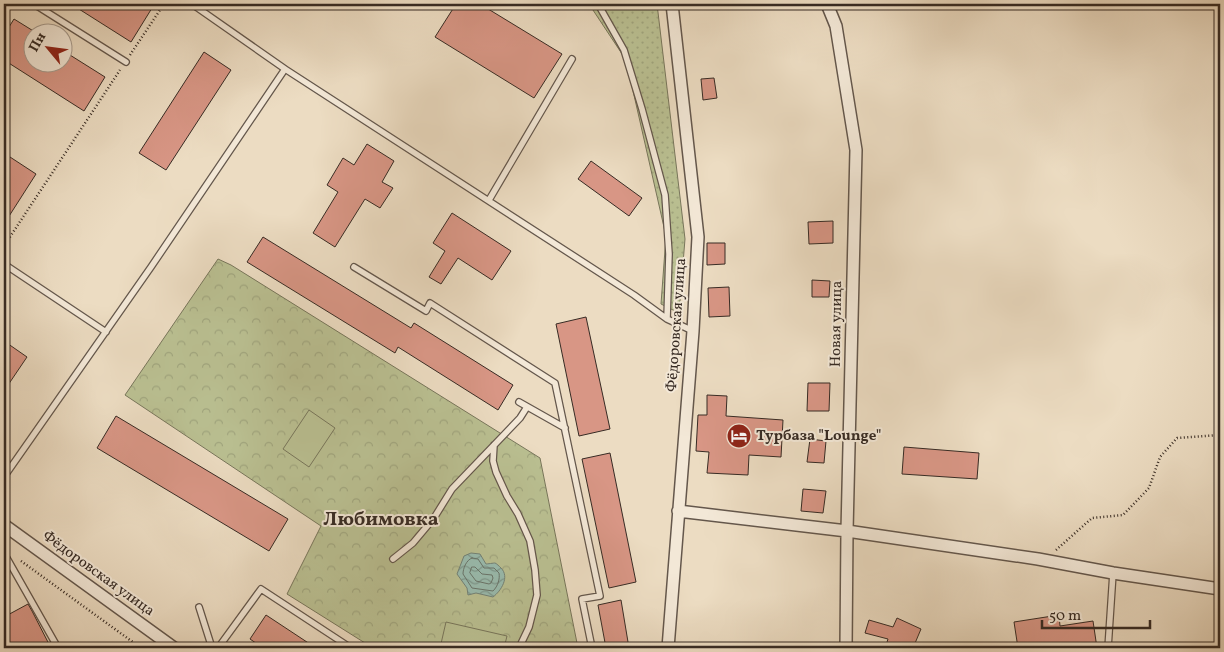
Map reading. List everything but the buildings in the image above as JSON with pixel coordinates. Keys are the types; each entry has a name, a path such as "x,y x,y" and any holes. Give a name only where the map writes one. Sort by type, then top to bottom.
{"street":[{"name":"Фёдоровская улица","path":"668,648 693,332 698,237 672,4"},
{"name":"Новая улица","path":"826,4 836,26 856,150 846,648"},
{"path":"678,511 847,531 1038,559 1113,573 1220,589"},
{"name":"Фёдоровская улица","path":"4,525 174,648"}],"lane":[{"path":"34,4 126,62"},
{"path":"192,4 285,69 634,295 667,319 693,332"},
{"path":"598,4 624,50 665,195 669,254 667,319"},
{"path":"488,200 572,58"},
{"path":"4,477 151,267 285,69"},
{"path":"4,264 106,332"},
{"path":"354,267 426,310 430,303 556,383 600,596 582,599 592,648"},
{"path":"519,402 565,428"},
{"path":"393,559 413,543 434,518 452,489 520,418 527,406"},
{"path":"494,445 493,461 496,472 530,541 535,570 537,595 529,627 518,648"},
{"path":"4,553 58,648"},
{"path":"1108,648 1113,573"},
{"path":"218,648 262,589 350,648"},
{"path":"198,607 212,648"}],"path":[{"path":"4,246 164,4"},
{"path":"1038,559 1052,553 1092,518 1123,515 1149,488 1160,457 1177,438 1220,435"},
{"path":"21,562 141,648"}],"green space":[{"path":"589,4 657,4 685,239 679,313 661,304 666,236 626,60"},
{"path":"218,259 231,265 540,458 578,648 373,648 287,594 321,526 125,395"},
{"path":"309,410 335,428 309,467 283,449"},
{"path":"446,622 507,636 504,648 440,648"}],"water":[{"path":"471,553 480,554 486,564 496,563 504,572 505,580 493,597 476,593 468,595 467,588 457,574 464,556"}],"place":[{"name":"Турбаза \"Lounge\"","path":"739,436"}],"district":[{"name":"Любимовка","path":"381,520"}]}
